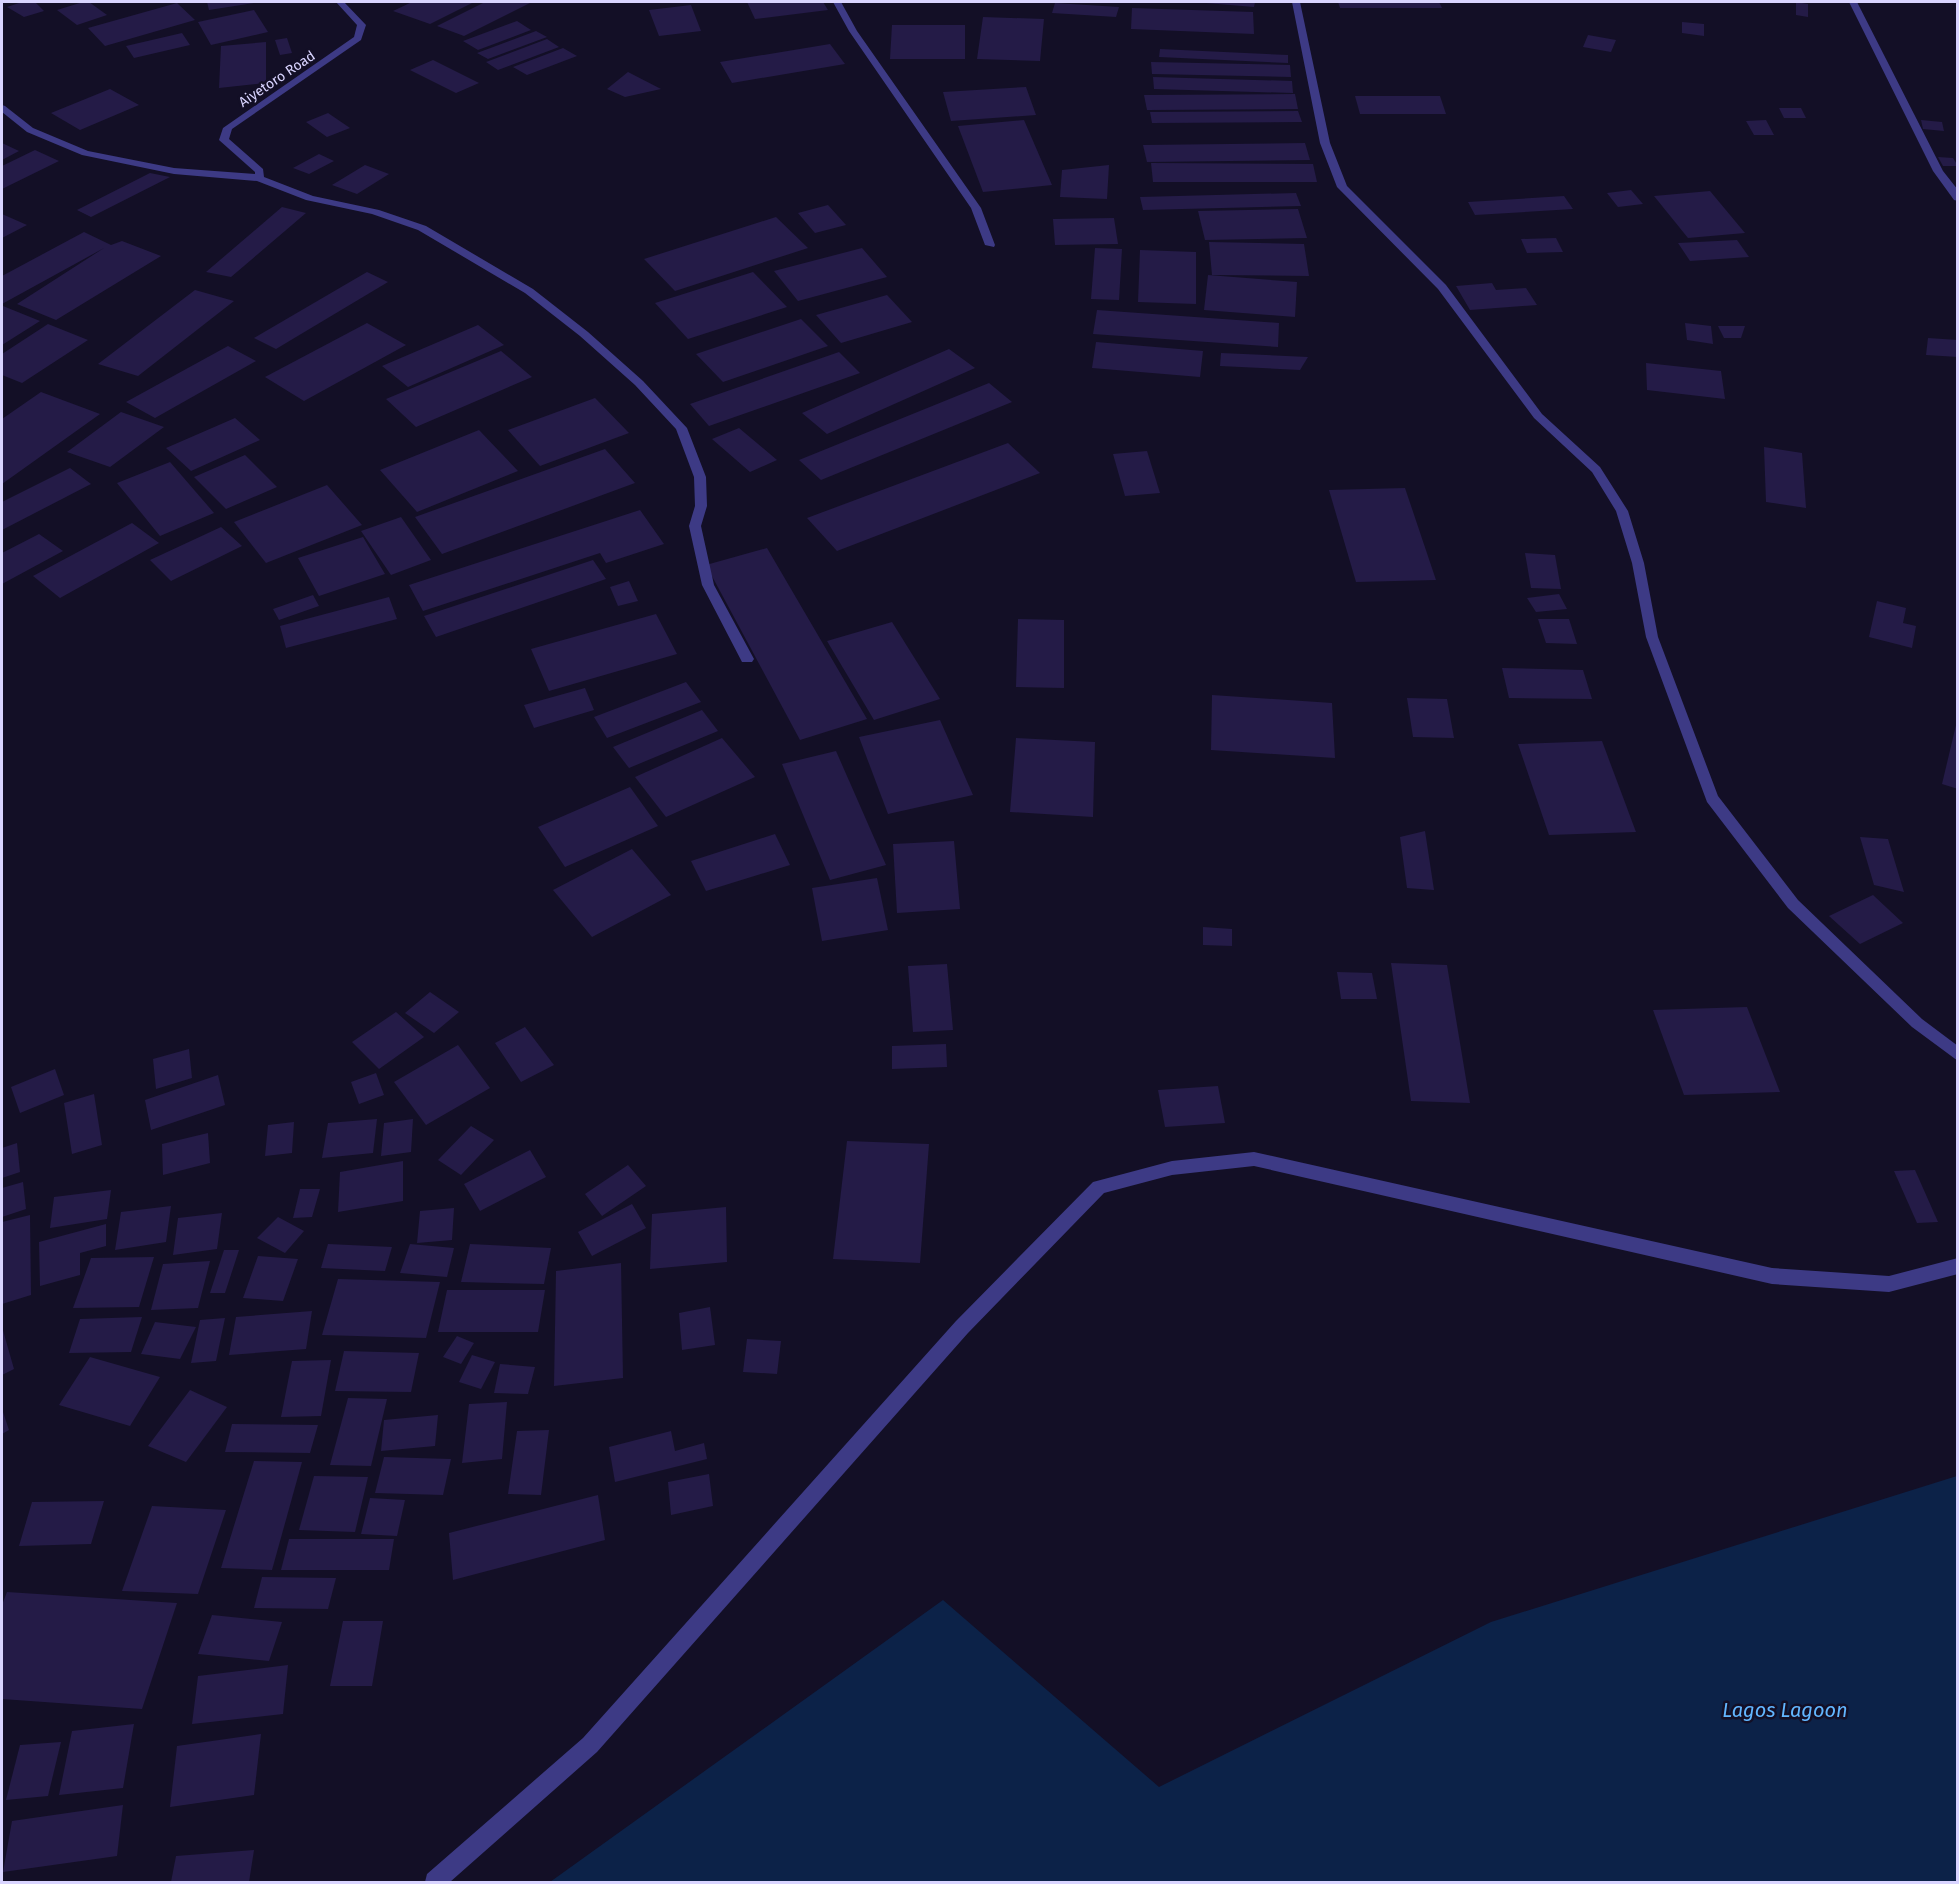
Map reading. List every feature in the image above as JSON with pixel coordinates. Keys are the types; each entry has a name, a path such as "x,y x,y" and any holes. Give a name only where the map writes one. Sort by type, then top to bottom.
{"street":[{"name":"Aiyetoro Road","path":"259,178 260,171 224,140 225,134 228,128 358,38 362,25 339,2"},
{"path":"837,2 853,31 976,208 990,245"},
{"path":"1296,2 1325,143 1342,187 1442,287 1538,416 1596,470 1622,511 1638,562 1652,637 1712,798 1793,904 1917,1023 1958,1055"},
{"path":"1853,2 1938,171 1958,198"},
{"path":"2,108 30,130 85,153 174,171 259,178 310,198 375,212 422,228 529,291 584,334 639,383 681,429 700,477 701,506 694,526 708,585 747,660"},
{"path":"435,1882 590,1745 962,1327 1099,1187 1172,1168 1254,1159 1772,1276 1889,1284 1958,1266"}],"water":[{"name":"Lagos Lagoon","path":"1957,1476 1957,1882 550,1882 943,1600 1159,1787 1491,1622"}],"building":[{"path":"22,2 35,2 44,11 24,17 7,7"},
{"path":"89,2 107,15 77,25 57,10"},
{"path":"207,2 254,2 254,3 209,10"},
{"path":"412,2 474,2 430,24 393,11"},
{"path":"485,2 532,2 464,36 437,26"},
{"path":"747,2 823,2 828,10 755,19"},
{"path":"1194,2 1255,2 1254,7"},
{"path":"1338,2 1439,2 1442,8 1340,8"},
{"path":"1796,2 1808,4 1808,17 1796,15"},
{"path":"177,3 195,20 105,46 88,28"},
{"path":"1055,3 1119,7 1116,17 1052,13"},
{"path":"691,5 701,31 659,36 649,10"},
{"path":"1132,8 1253,12 1254,34 1131,29"},
{"path":"254,10 268,32 211,45 198,22"},
{"path":"983,17 1044,19 1040,61 977,59"},
{"path":"517,21 531,30 478,50 463,41"},
{"path":"1682,22 1704,24 1704,36 1682,33"},
{"path":"892,25 965,25 965,59 890,59"},
{"path":"536,31 547,37 488,59 477,53"},
{"path":"182,33 190,45 134,58 126,46"},
{"path":"1588,35 1616,40 1611,52 1583,47"},
{"path":"287,38 292,53 280,55 275,40"},
{"path":"547,39 559,47 498,70 486,62"},
{"path":"266,42 266,83 219,88 221,46"},
{"path":"830,44 845,64 732,83 720,62"},
{"path":"563,48 577,56 527,75 513,67"},
{"path":"1160,49 1288,55 1288,63 1159,57"},
{"path":"433,60 479,83 456,93 410,70"},
{"path":"1151,62 1290,65 1291,77 1152,74"},
{"path":"628,72 661,89 625,97 607,89"},
{"path":"1153,77 1292,81 1293,93 1154,89"},
{"path":"1026,87 1036,115 951,121 943,92"},
{"path":"110,89 139,105 80,130 51,113"},
{"path":"1295,94 1298,109 1147,110 1144,95"},
{"path":"1355,96 1440,96 1446,114 1360,114"},
{"path":"1779,108 1801,108 1806,118 1784,118"},
{"path":"1298,111 1302,122 1152,123 1150,112"},
{"path":"328,113 350,128 327,137 306,122"},
{"path":"1024,120 1052,185 983,192 958,126"},
{"path":"1766,120 1774,135 1754,135 1746,121"},
{"path":"1921,120 1942,122 1944,131 1923,129"},
{"path":"2,143 19,151 2,160"},
{"path":"1305,143 1310,160 1147,162 1143,145"},
{"path":"35,150 59,161 2,189 2,166"},
{"path":"319,154 334,161 309,174 293,168"},
{"path":"1938,157 1953,158 1958,166 1943,166"},
{"path":"1151,163 1313,164 1317,182 1153,182"},
{"path":"365,165 389,174 357,194 332,185"},
{"path":"1109,165 1107,199 1060,197 1062,170"},
{"path":"150,173 170,177 91,217 77,210"},
{"path":"1631,190 1643,204 1618,207 1607,193"},
{"path":"1710,191 1745,233 1688,238 1654,196"},
{"path":"1296,193 1301,206 1143,210 1140,197"},
{"path":"1564,196 1573,209 1475,215 1468,202"},
{"path":"828,205 846,225 815,233 798,213"},
{"path":"282,207 306,213 231,277 206,272"},
{"path":"1298,209 1307,238 1205,240 1198,211"},
{"path":"2,214 27,225 2,238"},
{"path":"776,217 808,248 675,291 644,259"},
{"path":"1114,218 1118,244 1055,245 1053,219"},
{"path":"84,232 111,245 122,241 161,256 56,320 17,304 104,248 2,304 2,276"},
{"path":"1556,238 1563,252 1527,253 1521,239"},
{"path":"1737,240 1749,257 1690,261 1678,243"},
{"path":"1209,242 1304,244 1309,276 1212,275"},
{"path":"862,248 887,277 798,301 774,271"},
{"path":"1095,248 1122,249 1119,300 1091,299"},
{"path":"1140,250 1196,252 1196,304 1138,302"},
{"path":"367,272 388,282 276,349 254,338"},
{"path":"753,272 787,307 688,339 655,303"},
{"path":"1208,275 1297,282 1295,317 1204,310"},
{"path":"1492,283 1496,290 1526,288 1537,305 1470,310 1456,286"},
{"path":"195,290 234,301 138,376 98,364"},
{"path":"887,295 912,322 841,343 816,315"},
{"path":"3,306 40,321 2,345"},
{"path":"1097,310 1279,323 1278,347 1093,334"},
{"path":"801,319 828,346 723,382 696,354"},
{"path":"367,323 406,345 304,401 265,377"},
{"path":"1685,323 1711,326 1713,344 1687,340"},
{"path":"48,324 88,340 22,383 2,375 2,354"},
{"path":"478,325 504,345 408,387 382,366"},
{"path":"1718,326 1745,326 1741,338 1724,338"},
{"path":"1928,338 1958,340 1958,357 1926,355"},
{"path":"1096,342 1203,351 1200,377 1092,368"},
{"path":"228,346 256,361 155,418 126,402"},
{"path":"949,349 975,368 827,434 802,413"},
{"path":"501,351 532,377 416,427 386,399"},
{"path":"839,352 860,373 709,426 690,404"},
{"path":"1221,353 1308,357 1300,370 1220,366"},
{"path":"1646,363 1721,371 1725,399 1647,390"},
{"path":"989,383 1012,402 821,480 799,460"},
{"path":"41,392 100,414 2,484 2,419"},
{"path":"595,398 629,433 540,466 508,430"},
{"path":"121,412 164,427 110,467 67,452"},
{"path":"235,418 260,440 191,471 166,448"},
{"path":"739,428 777,460 750,472 712,439"},
{"path":"479,430 518,471 417,512 380,470"},
{"path":"1008,443 1040,473 837,551 807,518"},
{"path":"1764,447 1802,453 1806,508 1766,502"},
{"path":"605,449 635,483 442,554 415,517"},
{"path":"1147,451 1160,493 1125,496 1113,454"},
{"path":"245,455 277,487 226,509 194,477"},
{"path":"170,462 214,513 160,536 117,483"},
{"path":"70,468 91,484 2,530 2,502"},
{"path":"327,485 362,525 266,563 234,522"},
{"path":"1405,488 1436,580 1356,582 1329,490"},
{"path":"640,510 664,544 606,563 600,553 423,611 409,585"},
{"path":"401,517 431,560 391,575 361,531"},
{"path":"132,523 159,543 60,598 33,576"},
{"path":"221,527 242,546 171,581 150,560"},
{"path":"39,534 63,551 2,584 2,553"},
{"path":"363,537 385,574 319,596 298,558"},
{"path":"767,548 867,719 800,740 706,565"},
{"path":"1525,553 1555,555 1561,589 1531,588"},
{"path":"593,560 606,579 436,637 424,616"},
{"path":"629,581 638,601 618,606 610,587"},
{"path":"1559,594 1567,609 1536,612 1527,598"},
{"path":"313,595 319,606 279,620 273,609"},
{"path":"389,597 397,619 286,648 280,626"},
{"path":"1877,601 1906,608 1903,623 1916,626 1912,648 1869,637"},
{"path":"656,614 677,654 549,691 531,649"},
{"path":"1018,619 1064,620 1064,688 1016,687"},
{"path":"1538,619 1569,619 1577,644 1546,643"},
{"path":"892,622 940,699 874,720 827,641"},
{"path":"1502,668 1583,670 1592,699 1509,698"},
{"path":"686,682 701,702 607,738 594,717"},
{"path":"585,688 594,710 534,728 524,705"},
{"path":"1212,695 1332,703 1335,758 1211,750"},
{"path":"1407,698 1447,699 1454,738 1413,737"},
{"path":"702,710 718,731 629,768 613,747"},
{"path":"940,720 973,795 888,814 859,737"},
{"path":"1958,721 1958,789 1942,784"},
{"path":"722,738 755,777 666,817 635,777"},
{"path":"1016,738 1095,742 1093,817 1010,812"},
{"path":"1602,741 1636,832 1549,835 1518,744"},
{"path":"836,751 886,865 830,880 782,764"},
{"path":"630,787 658,826 565,867 538,827"},
{"path":"1425,831 1434,890 1407,888 1400,837"},
{"path":"775,834 790,865 706,891 691,861"},
{"path":"1860,837 1888,839 1904,892 1874,885"},
{"path":"954,841 960,909 897,913 893,844"},
{"path":"632,849 671,895 592,937 553,890"},
{"path":"877,878 888,930 822,941 812,888"},
{"path":"1873,895 1903,923 1860,944 1829,916"},
{"path":"1203,927 1232,929 1232,946 1203,945"},
{"path":"1391,963 1447,965 1470,1103 1411,1101"},
{"path":"947,964 953,1030 913,1032 908,966"},
{"path":"1337,972 1372,973 1377,999 1341,999"},
{"path":"430,992 459,1012 434,1033 405,1013"},
{"path":"1747,1007 1780,1092 1684,1095 1653,1010"},
{"path":"396,1012 424,1037 379,1069 352,1042"},
{"path":"525,1027 554,1065 521,1082 495,1043"},
{"path":"946,1044 947,1067 892,1069 892,1046"},
{"path":"458,1045 490,1088 426,1125 394,1082"},
{"path":"189,1049 192,1078 156,1089 153,1059"},
{"path":"55,1069 64,1095 20,1113 11,1087"},
{"path":"376,1073 384,1095 359,1104 351,1082"},
{"path":"218,1075 225,1105 151,1130 145,1100"},
{"path":"1218,1086 1225,1123 1165,1127 1158,1090"},
{"path":"94,1094 102,1145 72,1154 64,1103"},
{"path":"377,1119 373,1153 322,1158 328,1123"},
{"path":"413,1119 411,1152 381,1156 384,1123"},
{"path":"294,1122 292,1153 265,1156 268,1125"},
{"path":"471,1126 494,1140 461,1175 438,1160"},
{"path":"208,1133 210,1163 163,1175 162,1144"},
{"path":"847,1141 929,1144 920,1263 833,1259"},
{"path":"17,1143 20,1172 2,1178 2,1148"},
{"path":"530,1150 546,1177 480,1211 464,1184"},
{"path":"403,1161 403,1201 338,1212 340,1172"},
{"path":"628,1165 646,1186 602,1216 585,1194"},
{"path":"1915,1170 1938,1222 1917,1223 1894,1171"},
{"path":"23,1182 26,1209 2,1217 2,1188"},
{"path":"300,1189 320,1189 312,1217 293,1218"},
{"path":"111,1190 107,1219 50,1228 54,1197"},
{"path":"632,1204 646,1228 592,1256 578,1232"},
{"path":"171,1206 166,1242 115,1250 121,1212"},
{"path":"726,1207 727,1262 650,1269 652,1214"},
{"path":"454,1208 452,1240 417,1243 420,1211"},
{"path":"222,1213 217,1249 173,1255 178,1218"},
{"path":"30,1215 31,1295 2,1304 2,1222"},
{"path":"278,1217 304,1231 285,1253 257,1238"},
{"path":"106,1224 106,1246 80,1253 80,1275 40,1286 39,1242"},
{"path":"328,1244 392,1247 385,1271 321,1268"},
{"path":"410,1244 454,1248 447,1277 400,1273"},
{"path":"470,1244 551,1248 544,1284 461,1282"},
{"path":"224,1250 239,1250 225,1293 210,1293"},
{"path":"258,1256 298,1259 283,1301 243,1298"},
{"path":"154,1257 139,1307 73,1308 91,1258"},
{"path":"210,1261 198,1308 151,1310 163,1264"},
{"path":"621,1263 623,1378 554,1386 556,1271"},
{"path":"338,1279 440,1282 426,1338 322,1335"},
{"path":"447,1290 545,1290 538,1332 438,1332"},
{"path":"710,1307 715,1345 682,1350 679,1313"},
{"path":"312,1311 306,1349 229,1355 236,1317"},
{"path":"142,1317 131,1352 69,1353 80,1319"},
{"path":"225,1318 216,1361 191,1363 200,1320"},
{"path":"155,1322 196,1327 180,1359 141,1354"},
{"path":"2,1327 14,1369 2,1375"},
{"path":"457,1336 474,1343 461,1364 443,1357"},
{"path":"747,1339 781,1341 777,1374 743,1372"},
{"path":"344,1351 419,1353 411,1392 335,1391"},
{"path":"472,1355 495,1362 481,1389 459,1382"},
{"path":"90,1357 160,1377 130,1426 59,1405"},
{"path":"331,1360 321,1416 281,1417 292,1361"},
{"path":"500,1364 535,1367 528,1394 494,1393"},
{"path":"190,1390 227,1407 186,1462 148,1446"},
{"path":"348,1398 387,1399 371,1466 330,1465"},
{"path":"507,1402 502,1459 462,1463 469,1404"},
{"path":"2,1409 9,1430 2,1434"},
{"path":"438,1415 435,1446 381,1451 384,1420"},
{"path":"232,1424 318,1425 310,1453 225,1452"},
{"path":"549,1430 541,1495 508,1494 517,1431"},
{"path":"671,1431 675,1451 704,1443 707,1459 615,1482 609,1447"},
{"path":"384,1457 451,1459 443,1495 375,1493"},
{"path":"254,1461 302,1462 272,1570 221,1568"},
{"path":"709,1474 713,1506 671,1515 668,1482"},
{"path":"314,1476 368,1477 355,1532 299,1530"},
{"path":"598,1495 605,1540 453,1580 449,1533"},
{"path":"370,1498 405,1500 397,1536 361,1534"},
{"path":"104,1501 91,1544 19,1546 32,1502"},
{"path":"152,1506 226,1510 198,1594 122,1591"},
{"path":"289,1539 394,1539 389,1570 281,1570"},
{"path":"262,1577 336,1578 328,1609 254,1608"},
{"path":"7,1592 177,1603 142,1709 2,1699 2,1605"},
{"path":"212,1615 282,1622 269,1661 198,1654"},
{"path":"343,1621 383,1621 372,1686 330,1686"},
{"path":"288,1665 283,1714 192,1724 198,1676"},
{"path":"134,1724 123,1788 59,1795 72,1731"},
{"path":"261,1734 254,1795 170,1807 177,1746"},
{"path":"61,1742 48,1796 6,1800 20,1745"},
{"path":"123,1805 117,1856 3,1872 12,1821"},
{"path":"254,1850 249,1882 171,1882 176,1856"}]}
